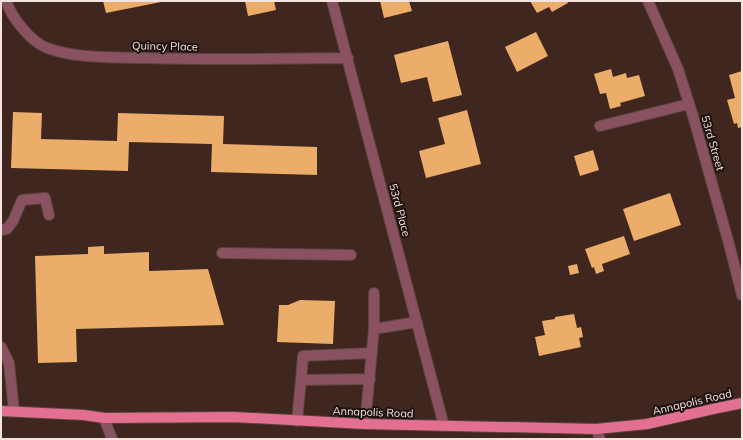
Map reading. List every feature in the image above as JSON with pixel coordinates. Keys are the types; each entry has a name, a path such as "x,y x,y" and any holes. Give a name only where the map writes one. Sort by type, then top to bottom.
{"main road":[{"name":"Annapolis Road","path":"1,411 84,415 104,418 234,417 365,424 596,429 647,424 742,403"}],"street":[{"name":"Quincy Place","path":"6,1 19,25 30,36 46,47 69,54 95,57 167,59 348,58"},
{"name":"53rd Place","path":"332,1 444,426"},
{"name":"53rd Street","path":"648,1 678,69 729,244 742,295"},
{"path":"600,126 689,104"},
{"path":"1,230 7,229 13,221 22,200 45,198 49,215"},
{"path":"222,253 351,255"},
{"path":"365,424 374,329 374,293"},
{"path":"374,329 417,322"},
{"path":"1,347 9,363 14,411"},
{"path":"297,421 303,356 372,353"},
{"path":"301,380 370,378"},
{"path":"104,418 112,439"},
{"path":"596,429 600,439"}],"building":[{"path":"103,1 161,1 161,2 106,13"},
{"path":"245,1 274,1 276,10 248,16"},
{"path":"380,1 409,1 412,11 384,18"},
{"path":"530,1 567,1 568,3 552,12 549,7 537,13"},
{"path":"536,32 548,56 517,72 505,47"},
{"path":"448,41 462,95 433,102 427,77 401,83 394,55"},
{"path":"611,69 613,77 626,73 627,78 639,75 645,96 620,103 621,106 610,109 606,93 600,94 594,74"},
{"path":"742,71 742,127 738,128 737,123 734,124 727,100 735,98 729,75"},
{"path":"467,110 481,164 426,178 419,151 445,144 438,118"},
{"path":"13,112 42,113 41,139 117,141 118,113 224,116 223,144 317,147 317,175 211,172 212,144 129,142 128,171 11,168"},
{"path":"593,150 599,170 580,176 574,156"},
{"path":"670,193 681,225 634,241 623,209"},
{"path":"624,236 630,254 602,264 604,271 596,274 594,267 592,268 585,249"},
{"path":"104,246 104,254 149,252 149,271 208,269 224,325 76,329 77,362 38,363 35,256 88,254 88,247"},
{"path":"577,264 579,273 570,275 568,266"},
{"path":"300,300 335,301 333,344 277,342 279,305 288,305"},
{"path":"574,314 577,328 581,327 583,337 579,338 581,347 539,356 535,337 545,335 542,321"}]}
